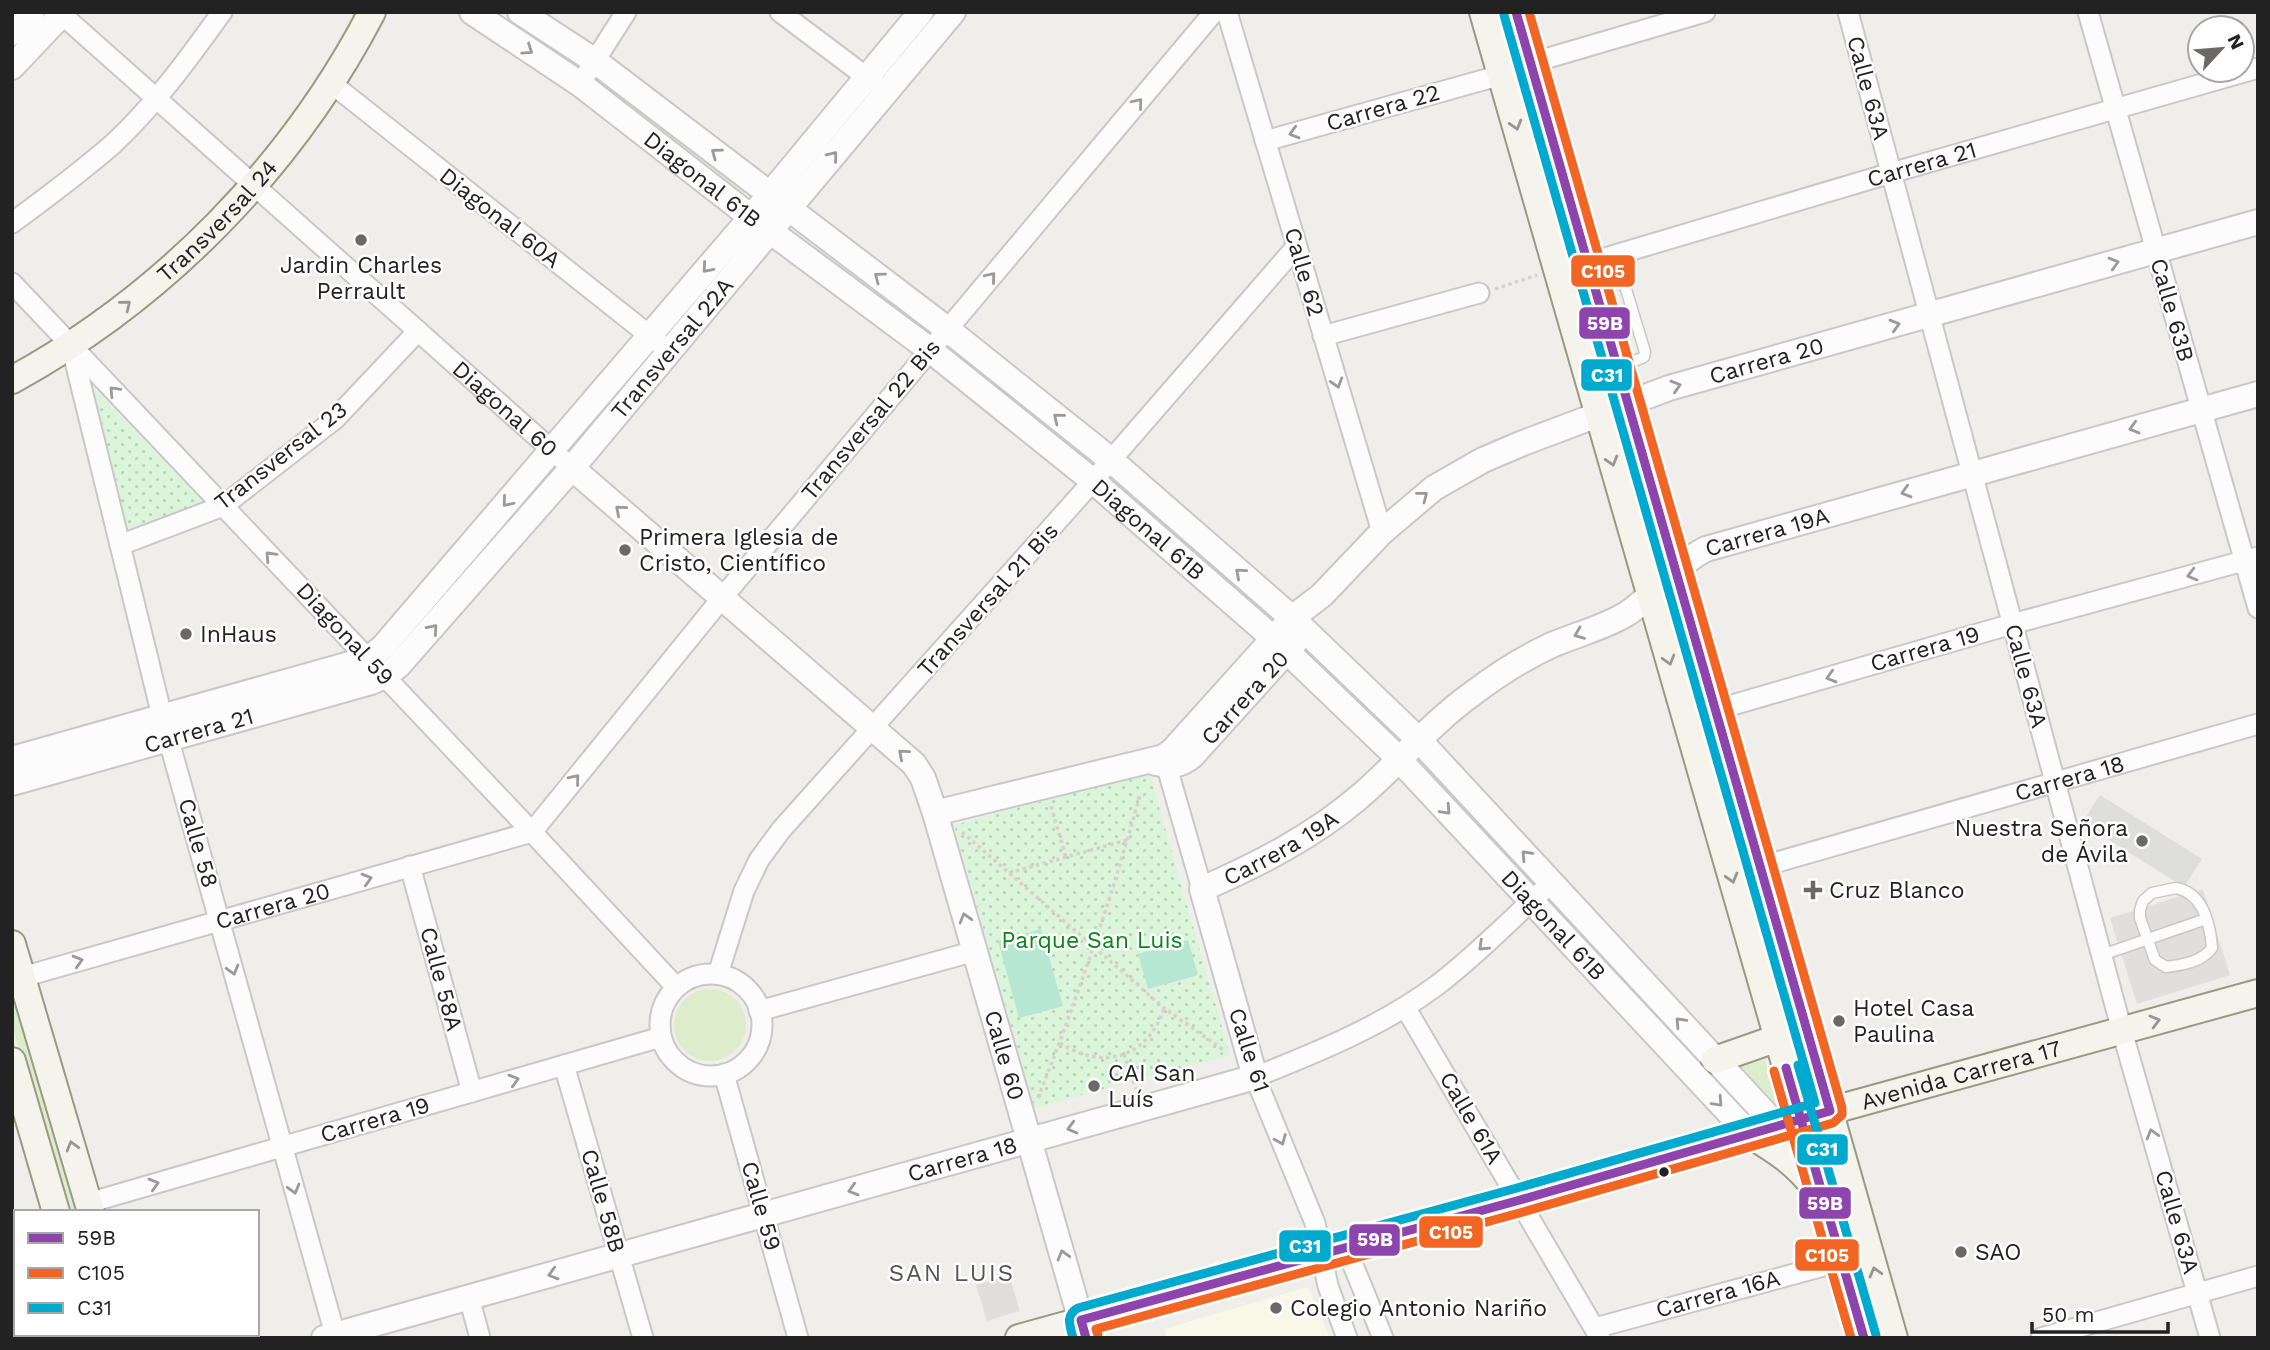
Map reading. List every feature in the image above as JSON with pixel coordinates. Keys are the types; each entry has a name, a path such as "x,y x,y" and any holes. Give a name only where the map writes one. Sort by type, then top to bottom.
{"main road":[{"name":"Transversal 24","path":"12,380 71,345 118,312 166,273 211,230 287,144 331,83 372,12"},
{"path":"1483,12 1777,1038 1789,1123 1827,1208 1864,1338"},
{"path":"1516,12 1894,1338"},
{"path":"12,944 17,978 90,1207"},
{"name":"Avenida Carrera 17","path":"1018,1338 1084,1329 1334,1251 2258,993"},
{"path":"1715,1060 1777,1038"},
{"path":"12,1061 54,1210"},
{"path":"1749,1134 1796,1166 1811,1182 1827,1208"}],"street":[{"path":"12,33 32,12"},
{"path":"12,223 69,181 112,144 156,99 222,12"},
{"name":"Diagonal 61B","path":"472,12 580,85 930,350 1093,481 1280,644 1399,761 1749,1134"},
{"name":"Diagonal 61B","path":"520,12 595,61 780,201 947,329 1111,460 1298,624 1419,740 1715,1060 1789,1123"},
{"path":"580,85 626,12"},
{"path":"780,12 876,85"},
{"name":"Transversal 22A","path":"876,85 921,12"},
{"name":"Transversal 22A","path":"376,667 410,655 670,352 761,224 876,85 953,12"},
{"name":"Transversal 22 Bis","path":"533,832 722,598 1214,12"},
{"name":"Calle 62","path":"1227,12 1379,524"},
{"path":"1531,63 1705,12"},
{"name":"Calle 63A","path":"1848,12 2122,1031 2210,1338"},
{"name":"Calle 63B","path":"2088,12 2200,410 2251,559 2258,608"},
{"path":"12,67 62,13"},
{"name":"Diagonal 60","path":"62,13 572,468 920,771 935,813"},
{"name":"Carrera 21","path":"1591,274 1891,173 2258,68"},
{"name":"Carrera 22","path":"1265,141 1501,75"},
{"name":"Diagonal 60A","path":"331,83 670,352"},
{"name":"Carrera 20","path":"1159,761 1280,644 1379,524 1459,473 1523,443 1669,388 2258,222"},
{"name":"Transversal 22A","path":"376,667 394,635 649,336 761,224"},
{"name":"Transversal 21 Bis","path":"718,974 744,891 758,860 781,830 1093,481 1296,247"},
{"name":"Diagonal 59","path":"12,283 533,832 676,987"},
{"path":"1323,336 1479,293"},
{"name":"Transversal 23","path":"120,545 223,506 335,419 418,331"},
{"name":"Calle 58","path":"71,345 166,727 283,1147 332,1337"},
{"name":"Carrera 19A","path":"1202,889 1286,849 1333,818 1470,695 1502,673 1552,645 1619,618 1692,556 1706,549 2258,394"},
{"name":"Carrera 19","path":"1715,710 2012,624 2251,559"},
{"name":"Carrera 21","path":"12,783 166,727 376,667"},
{"name":"Carrera 18","path":"1760,867 2258,724"},
{"name":"Carrera 21","path":"12,759 166,727"},
{"path":"935,813 1159,761"},
{"name":"Calle 61","path":"1159,761 1202,889 1255,1077 1315,1223 1334,1251 1383,1338"},
{"name":"Calle 60","path":"935,813 1084,1329"},
{"name":"Carrera 20","path":"17,978 533,832"},
{"name":"Calle 58A","path":"410,866 472,1092"},
{"name":"Carrera 18","path":"332,1337 1255,1077 1356,1034 1405,1007 1463,964 1551,883"},
{"path":"759,1011 975,951"},
{"path":"718,974 748,990 759,1011 761,1034 752,1055 735,1070 724,1074 701,1075 680,1065 672,1057 661,1037 662,1010 676,987 695,976 718,974"},
{"name":"Calle 61A","path":"1405,1007 1597,1333"},
{"name":"Carrera 19","path":"90,1207 283,1147 661,1037"},
{"name":"Calle 58B","path":"564,1065 643,1338"},
{"name":"Calle 59","path":"724,1074 798,1338"},
{"name":"Calle 61","path":"1334,1251 1334,1306 1347,1338"},
{"name":"Carrera 16A","path":"1597,1333 1842,1261"},
{"path":"2041,1338 2258,1276"},
{"path":"469,1297 481,1338"}],"lane":[{"path":"2176,888 2194,895 2206,919 2212,948 2208,955 2186,964 2166,967 2155,960 2140,909 2143,901 2152,893 2176,888"},
{"path":"2102,955 2206,919"}],"path":[{"path":"1479,293 1557,270"},
{"path":"1045,786 1066,858"},
{"path":"1034,1108 1060,1043 1128,840 1140,795"},
{"path":"935,813 954,825 1164,1008 1230,1055"},
{"path":"1009,873 1128,840"},
{"path":"1060,1043 1084,1056 1111,1058 1124,1054 1145,1041 1164,1008"},
{"path":"1124,1054 1137,1092"}],"shaded area":[{"name":"Nuestra Señora de Ávila","path":"2100,795 2202,859 2184,887 2082,823"},
{"path":"2203,889 2230,975 2137,1004 2110,918"},
{"path":"1009,1275 1020,1311 987,1321 976,1285"},
{"name":"Colegio Antonio Nariño","path":"1308,1287 1330,1338 1167,1338 1164,1329"}],"green space":[{"path":"605,80 744,185 746,192 738,192 602,86"},
{"path":"87,382 204,502 126,531"},
{"path":"1117,476 1262,604 1263,612 1114,483 1112,478"},
{"name":"Parque San Luis","path":"1149,772 1230,1055 1034,1108 954,825"},
{"path":"1041,929 1063,1006 1019,1018 998,941"},
{"path":"1188,940 1198,975 1148,989 1138,954"},
{"path":"717,989 736,999 744,1011 744,1039 736,1051 724,1059 703,1061 684,1051 676,1039 674,1018 684,999 696,991"},
{"path":"18,1005 78,1210 66,1210 12,1024 12,1007"},
{"path":"1765,1060 1776,1101 1770,1103 1736,1068"}],"transit line":[{"name":"59B","path":"1086,1338 1081,1320 1520,1200 1830,1111 1516,12"},
{"name":"C105","path":"1098,1335 1096,1329 1523,1212 1833,1123 1842,1115 1529,12"},
{"name":"C31","path":"1073,1338 1070,1317 1078,1308 1815,1103 1504,15"},
{"name":"C31","path":"1798,1065 1876,1335"},
{"name":"59B","path":"1786,1068 1864,1338"},
{"name":"C105","path":"1774,1071 1851,1338"}],"place":[{"name":"Jardin Charles Perrault","path":"361,240"},
{"name":"Primera Iglesia de Cristo, Científico","path":"625,550"},
{"name":"InHaus","path":"186,634"},
{"name":"Nuestra Señora de Ávila","path":"2142,841"},
{"name":"Cruz Blanco","path":"1813,890"},
{"name":"Hotel Casa Paulina","path":"1839,1021"},
{"name":"CAI San Luís","path":"1094,1086"},
{"name":"SAO","path":"1961,1252"},
{"name":"Colegio Antonio Nariño","path":"1276,1308"}],"district":[{"name":"SAN LUIS","path":"952,1273"}]}
